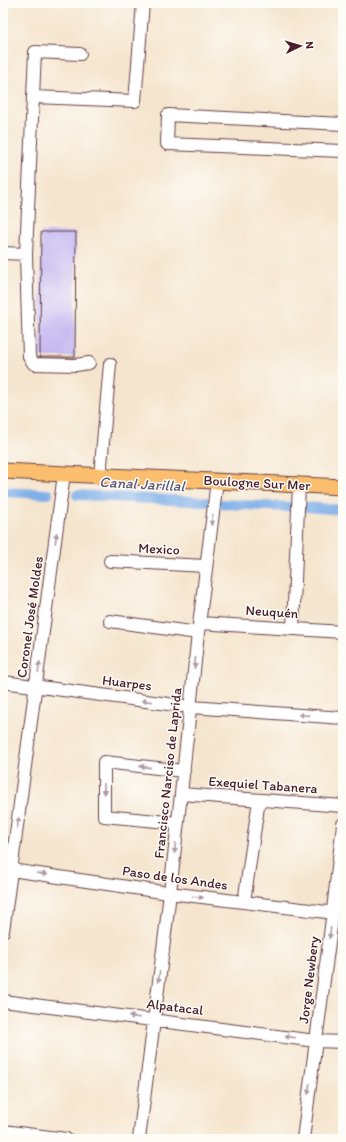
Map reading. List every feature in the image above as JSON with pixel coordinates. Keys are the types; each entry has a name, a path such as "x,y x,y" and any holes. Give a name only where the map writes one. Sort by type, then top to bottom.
{"main road":[{"name":"Boulogne Sur Mer","path":"3,472 343,487"}],"street":[{"path":"33,97 135,101 144,3"},
{"path":"80,54 35,52 26,254 29,357 34,364 76,365 89,363"},
{"path":"343,124 168,115 166,144 343,151"},
{"path":"3,253 26,254"},
{"path":"100,476 110,364"},
{"name":"Coronel José Moldes","path":"3,932 7,869 36,687 64,474"},
{"name":"Francisco Narciso de Laprida","path":"139,1139 170,893 206,566 217,481"},
{"path":"293,628 299,485"},
{"name":"Mexico","path":"110,561 206,566"},
{"name":"Neuquén","path":"110,621 199,628 293,628 343,632"},
{"name":"Huarpes","path":"3,682 191,707 343,718"},
{"path":"178,823 104,816 104,762 184,771"},
{"name":"Exequiel Tabanera","path":"181,794 343,806"},
{"path":"244,902 259,800"},
{"name":"Jorge Newbery","path":"303,1139 316,1041 338,914 343,824"},
{"name":"Paso de los Andes","path":"7,869 170,893 338,914"},
{"name":"Alpatacal","path":"3,1001 316,1041 343,1042"},
{"path":"3,1130 66,1139"}],"building":[{"path":"41,232 76,232 75,357 40,357"}],"waterway":[{"name":"Canal Jarillal","path":"3,492 48,494"},
{"name":"Canal Jarillal","path":"77,495 206,502"},
{"name":"Canal Jarillal","path":"222,504 292,507"},
{"name":"Canal Jarillal","path":"306,507 343,510"}]}
